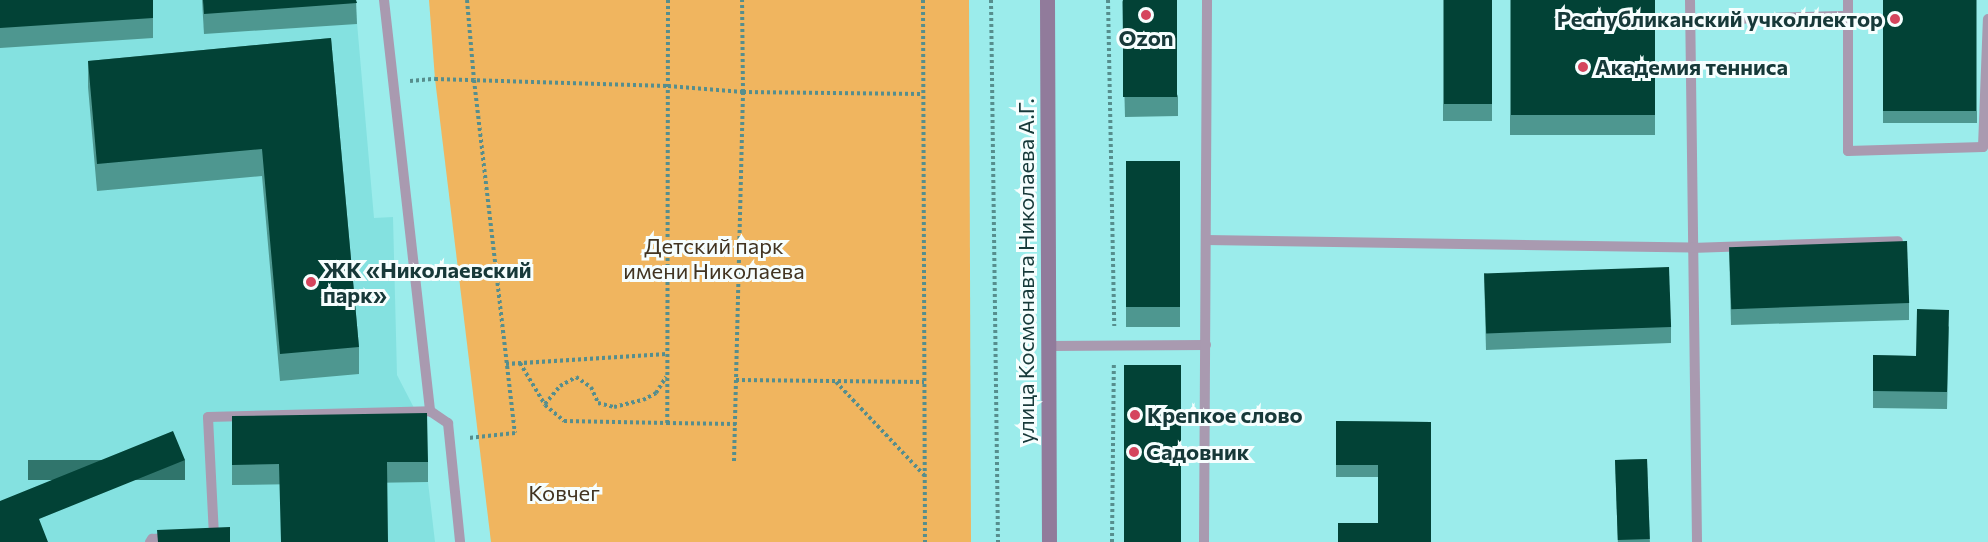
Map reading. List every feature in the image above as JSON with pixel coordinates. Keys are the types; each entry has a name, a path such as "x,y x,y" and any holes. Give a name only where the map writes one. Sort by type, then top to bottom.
{"street":[{"name":"улица Космонавта Николаева А.Г.","path":"1047,0 1049,542"}],"lane":[{"path":"384,0 395,83 429,411"},
{"path":"1204,542 1207,0"},
{"path":"1690,0 1697,542"},
{"path":"1848,0 1848,151 1983,147 1988,19"},
{"path":"1690,20 1848,16"},
{"path":"1206,240 1692,248 1898,241"},
{"path":"1048,346 1206,345"},
{"path":"214,537 208,417 429,411 448,423 460,542"},
{"path":"150,542 152,539 183,537"}],"path":[{"path":"450,440 515,433 474,80 467,0"},
{"path":"667,423 668,0"},
{"path":"734,461 743,92 742,0"},
{"path":"923,0 925,542"},
{"path":"991,0 998,542"},
{"path":"1108,0 1114,345 1112,542"},
{"path":"395,83 435,79 668,86 743,92 923,94"},
{"path":"506,364 667,354"},
{"path":"520,363 545,405 564,421 736,424"},
{"path":"545,405 560,386 576,377 591,387 598,403 614,407 643,400 656,393 667,376"},
{"path":"736,381 924,382"},
{"path":"835,381 925,476"}],"shaded area":[{"path":"0,0 355,0 374,218 393,217 397,375 427,433 428,482 435,542 0,542"}],"green space":[{"name":"Детский парк имени Николаева","path":"429,0 969,0 971,542 491,542 435,79"}],"building":[{"path":"0,0 153,0 153,18 0,28"},
{"path":"203,0 356,0 357,3 204,14"},
{"path":"1123,0 1177,0 1177,97 1123,97"},
{"path":"1444,0 1492,0 1492,104 1444,104"},
{"name":"Академия тенниса","path":"1511,0 1655,0 1655,115 1511,115"},
{"path":"1883,0 1976,0 1976,111 1883,111"},
{"name":"ЖК «Николаевский парк»","path":"331,38 359,347 280,354 262,149 97,164 88,61"},
{"path":"1126,161 1180,161 1180,307 1126,307"},
{"path":"1907,241 1909,303 1731,309 1729,247"},
{"path":"1669,267 1671,327 1486,333 1484,273"},
{"path":"1917,309 1949,310 1947,392 1873,391 1873,355 1916,356"},
{"path":"1124,365 1181,365 1181,542 1124,542"},
{"path":"427,413 428,462 387,462 388,542 281,542 279,464 232,465 232,416"},
{"path":"1336,421 1431,422 1431,542 1338,542 1338,523 1378,523 1378,465 1336,465"},
{"path":"173,431 185,460 39,519 48,542 0,542 0,501"},
{"path":"1647,459 1650,539 1618,540 1615,460"},
{"path":"230,527 230,542 158,542 157,530"}],"place":[{"name":"Ozon","path":"1146,15"},
{"name":"Республиканский учколлектор","path":"1895,19"},
{"name":"Академия тенниса","path":"1583,67"},
{"name":"ЖК «Николаевский парк»","path":"311,282"},
{"name":"Крепкое слово","path":"1135,415"},
{"name":"Садовник","path":"1134,452"}],"park label":[{"name":"Ковчег","path":"564,493"}]}
